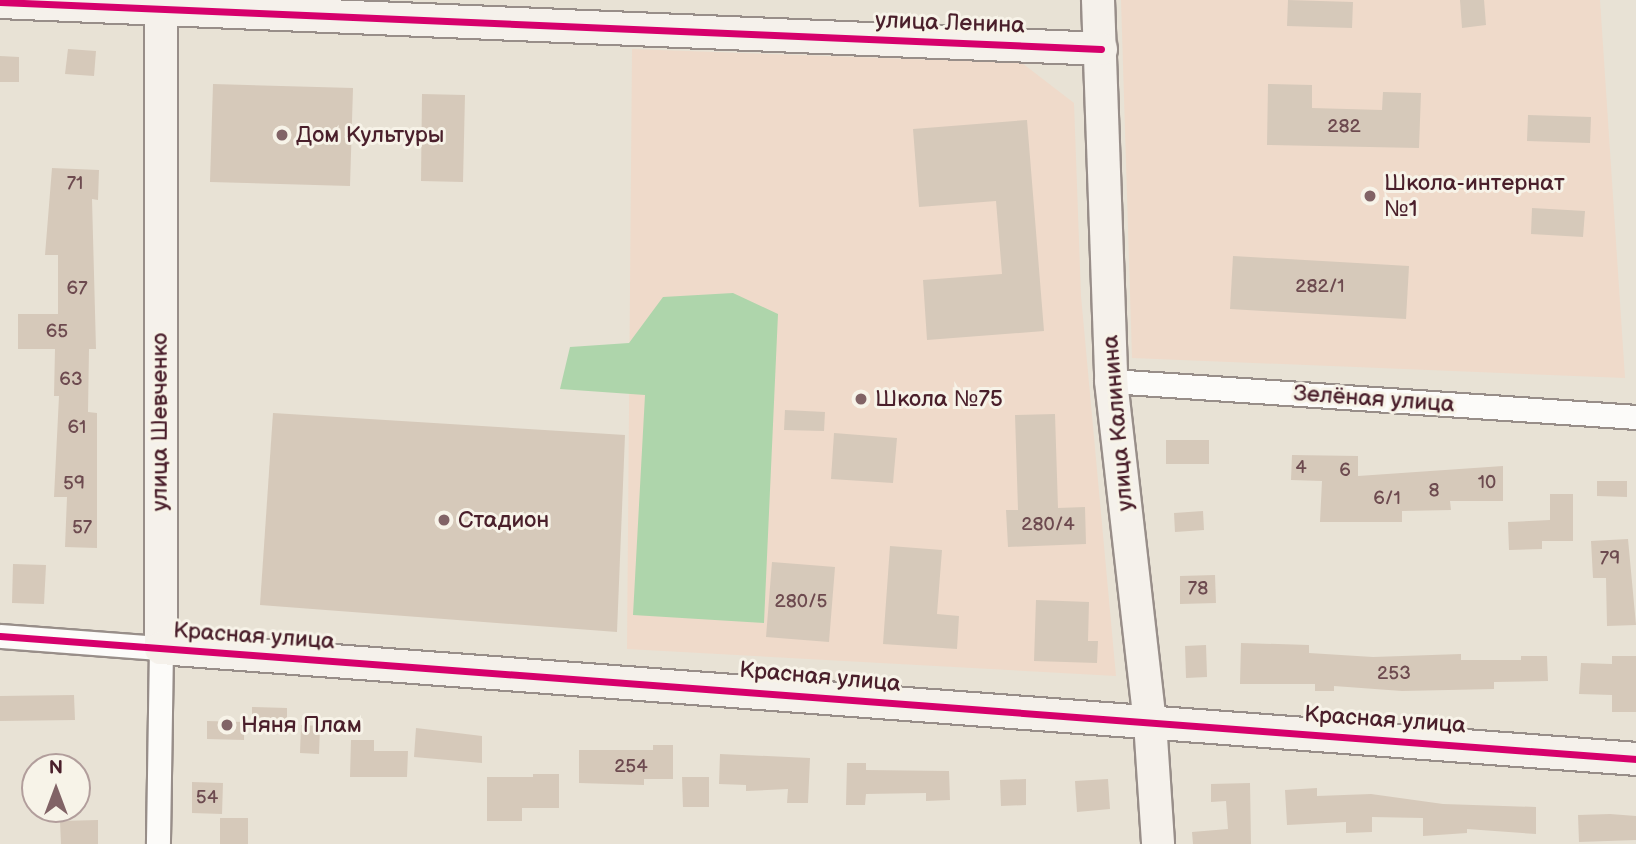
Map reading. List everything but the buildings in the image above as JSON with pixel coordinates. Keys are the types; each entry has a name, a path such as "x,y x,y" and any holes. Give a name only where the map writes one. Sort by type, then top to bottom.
{"street":[{"name":"улица Калинина","path":"1098,0 1111,381 1150,722 1158,844"},
{"name":"улица Ленина","path":"0,2 161,5 1101,49"},
{"name":"улица Шевченко","path":"159,844 161,5"},
{"name":"Зелёная улица","path":"1111,381 1636,417"},
{"name":"Красная улица","path":"0,636 1636,759"}],"shaded area":[{"name":"Школа-интернат №1","path":"1121,0 1600,0 1625,378 1132,358"},
{"name":"Школа №75","path":"632,49 1022,63 1074,103 1081,296 1116,676 627,649"}],"green space":[{"path":"733,293 778,314 764,623 633,615 645,395 560,389 570,347 629,343 663,297"}],"cycle path":[{"path":"0,2 1101,49"},
{"path":"0,636 1636,759"}],"place":[{"name":"Дом Культуры","path":"282,135"},
{"name":"Школа-интернат №1","path":"1370,196"},
{"name":"Школа №75","path":"861,399"},
{"name":"Стадион","path":"444,520"},
{"name":"Няня Плам","path":"227,725"}]}
